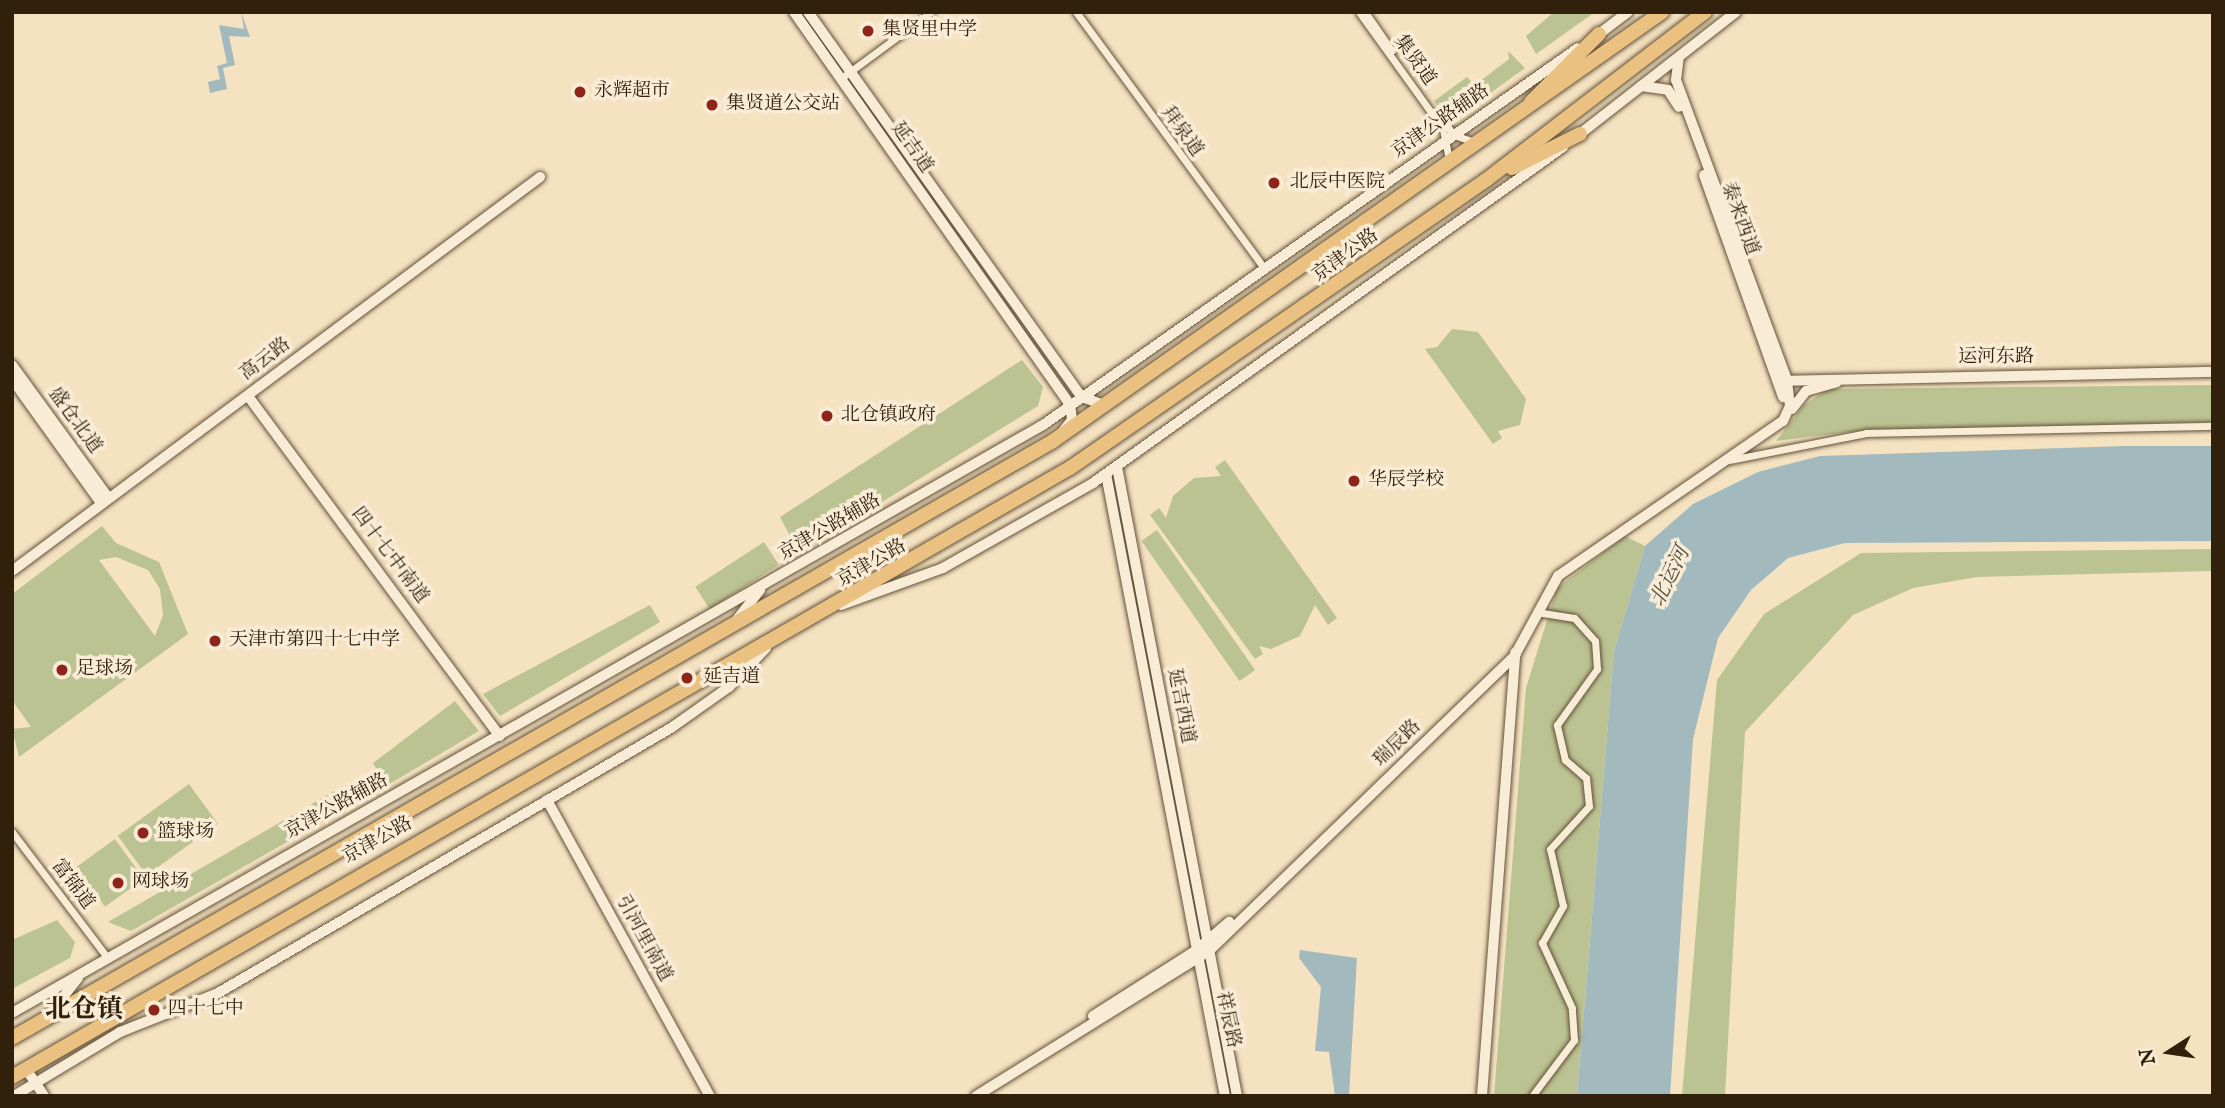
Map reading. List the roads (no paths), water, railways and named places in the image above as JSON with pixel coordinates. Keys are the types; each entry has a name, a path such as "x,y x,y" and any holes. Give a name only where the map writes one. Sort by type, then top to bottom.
{"highway":[{"name":"京津公路","path":"12,1038 1053,441 1446,169 1662,12"},
{"name":"京津公路","path":"12,1077 334,888 766,648 1158,412 1486,180 1705,12"},
{"path":"1514,120 1600,34"},
{"path":"1486,180 1580,134"}],"street":[{"name":"延吉道","path":"794,12 1070,405"},
{"name":"延吉道","path":"808,12 1082,397"},
{"path":"840,79 932,12"},
{"name":"拜泉道","path":"1076,12 1264,268"},
{"name":"集贤道","path":"1359,12 1451,137"},
{"name":"集贤道","path":"1365,12 1451,137"},
{"path":"835,607 943,568 1117,467 1580,134 1736,12"},
{"name":"京津公路辅路","path":"12,1013 761,588 1070,405 1600,34 1625,13"},
{"name":"泰来西道","path":"1679,57 1676,80 1788,386"},
{"name":"泰来西道","path":"1641,86 1658,85 1676,99 1788,386"},
{"path":"1446,169 1451,137 1485,141"},
{"name":"高云路","path":"12,571 540,177"},
{"name":"盛仓北道","path":"12,365 105,500"},
{"path":"1788,386 1837,382 2213,375"},
{"name":"运河东路","path":"1788,386 1813,376 2213,375"},
{"name":"盛仓北道","path":"12,379 105,500"},
{"path":"1784,411 1805,391 1837,382"},
{"name":"瑞辰路","path":"976,1096 1208,946 1515,649 1535,612 1566,569 1724,462 1773,433 1784,411 1788,386"},
{"name":"四十七中南道","path":"248,396 500,736"},
{"path":"1082,397 1109,404"},
{"path":"1053,441 1072,420 1070,405"},
{"name":"瑞辰路","path":"1515,649 1553,573 1762,433 1784,411"},
{"path":"1709,466 1866,433 2213,426"},
{"name":"延吉西道","path":"1117,467 1208,946"},
{"name":"延吉西道","path":"1106,474 1196,956"},
{"path":"731,627 761,588"},
{"path":"1532,1096 1574,1040 1572,1008 1542,943 1563,906 1550,849 1590,806 1586,778 1565,760 1556,725 1597,669 1595,641 1574,618 1535,612"},
{"path":"14,1096 120,1032 206,1000 547,800 711,702 766,648"},
{"path":"1482,1096 1515,649"},
{"name":"引河里南道","path":"547,800 710,1096"},
{"name":"富锦道","path":"12,832 107,957"},
{"path":"1214,979 1225,931"},
{"path":"1201,981 1208,946"},
{"name":"祥辰路","path":"1208,946 1237,1096"},
{"name":"瑞辰路","path":"966,1096 1196,956"},
{"name":"祥辰路","path":"1196,956 1225,1096"},
{"path":"47,1017 82,973"},
{"path":"26,1069 44,1096"}],"water":[{"path":"241,12 250,37 229,36 235,65 223,68 227,89 210,93 208,82 220,79 217,66 227,63 219,25 244,29"},
{"name":"北运河","path":"2124,446 2213,446 2213,541 1845,543 1788,558 1751,590 1718,638 1693,739 1670,1096 1577,1096 1614,651 1645,546 1693,504 1758,472 1820,456"},
{"path":"1300,950 1357,958 1349,1096 1335,1096 1329,1052 1315,1051 1321,987 1299,958"}],"place":[{"name":"集贤里中学","path":"868,31"},
{"name":"永辉超市","path":"580,92"},
{"name":"集贤道公交站","path":"712,105"},
{"name":"北辰中医院","path":"1274,183"},
{"name":"北仓镇政府","path":"827,416"},
{"name":"华辰学校","path":"1354,481"},
{"name":"天津市第四十七中学","path":"215,641"},
{"name":"足球场","path":"62,670"},
{"name":"延吉道","path":"687,678"},
{"name":"篮球场","path":"143,833"},
{"name":"网球场","path":"118,883"},
{"name":"四十七中","path":"154,1010"}],"district":[{"name":"北仓镇","path":"84,1010"}]}
